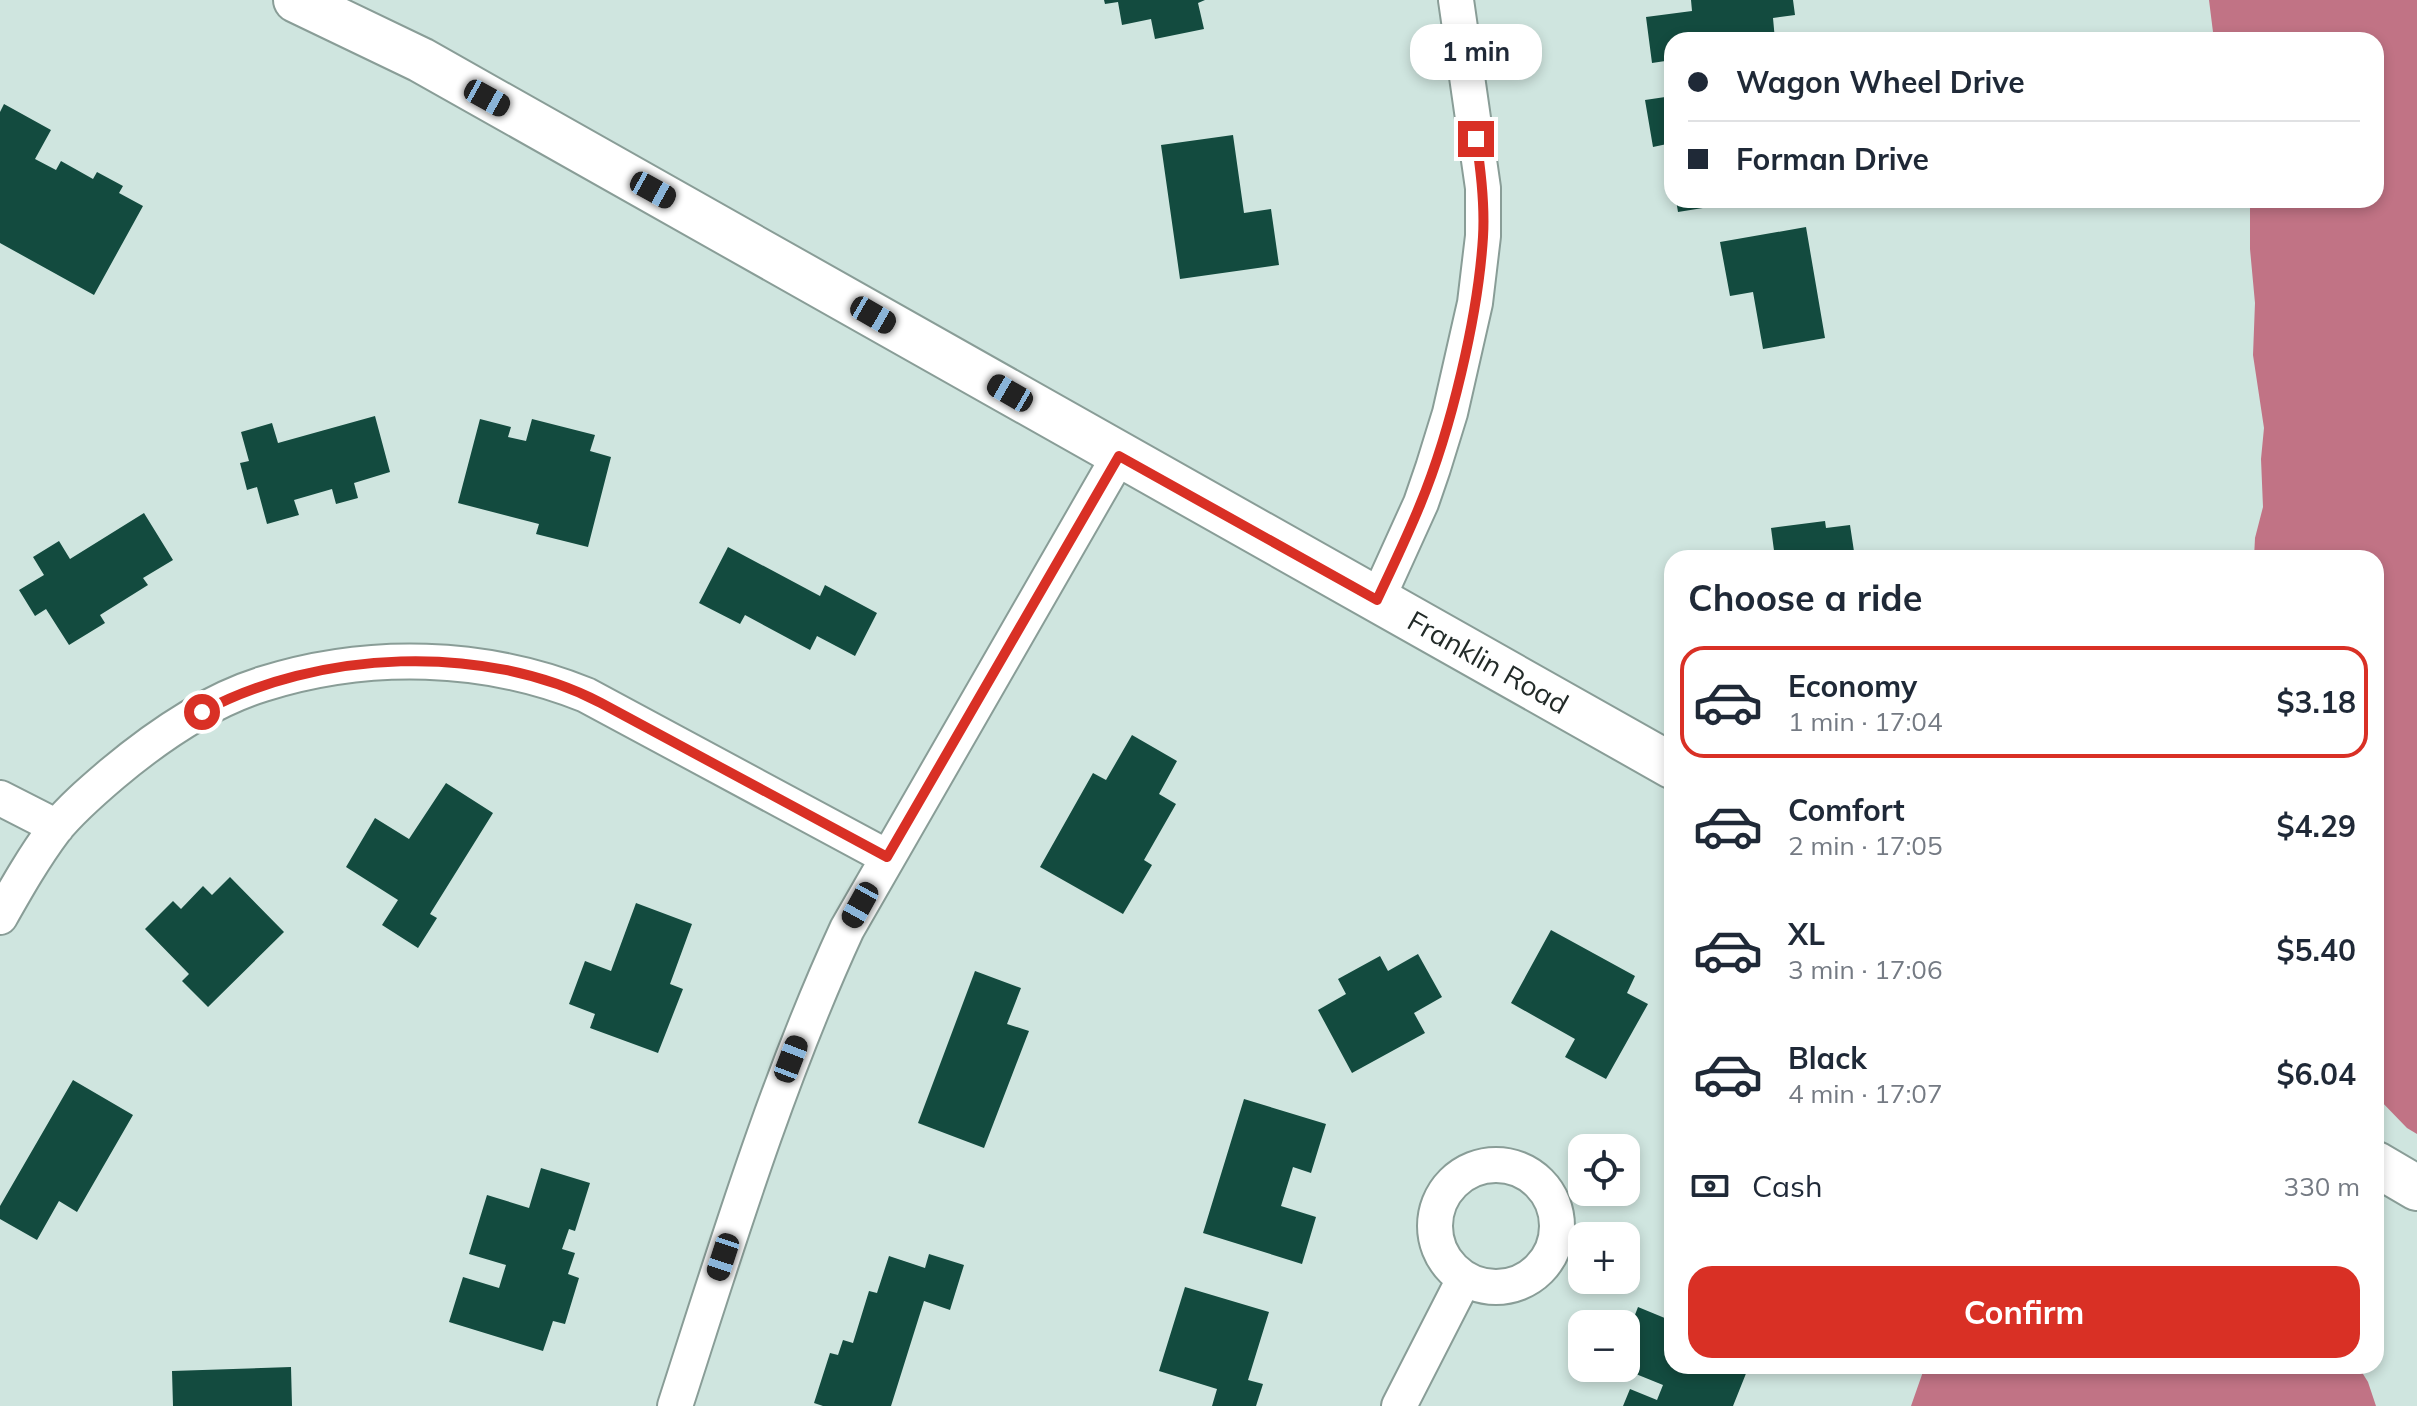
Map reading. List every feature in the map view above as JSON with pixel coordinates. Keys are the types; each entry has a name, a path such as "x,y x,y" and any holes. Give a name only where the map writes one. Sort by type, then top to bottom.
{"street":[{"name":"Franklin Road","path":"296,0 421,60 1664,761"},
{"path":"1377,600 1421,503 1433,468 1450,413 1475,303 1483,236 1483,188 1456,0"},
{"path":"675,1406 769,1117 802,1030 847,929 1119,456"},
{"path":"0,917 57,827 93,790 139,751 183,722 262,684 352,665 408,660 454,663 507,672 553,682 586,695 887,857"},
{"path":"0,798 57,827"},
{"path":"2384,1169 2417,1188"},
{"path":"1399,1406 1464,1279"}],"shaded area":[{"path":"2209,0 2417,0 2417,1134 2384,1104 2384,550 2254,550 2263,507 2261,459 2264,428 2253,355 2255,303 2250,208 2384,208 2384,32 2213,32"},
{"path":"1922,1374 2363,1374 2376,1406 1911,1406"}],"building":[{"path":"1104,0 1205,0 1198,3 1204,29 1155,39 1151,19 1122,25 1118,2 1105,4"},
{"path":"1691,0 1793,0 1795,15 1773,18 1774,32 1664,32 1664,61 1652,63 1646,17 1692,11"},
{"path":"1664,97 1664,145 1653,147 1645,100"},
{"path":"4,104 51,130 35,159 56,170 61,161 93,179 97,172 123,186 119,193 143,206 94,295 0,243 0,112"},
{"path":"1233,135 1244,213 1271,209 1279,265 1180,279 1161,145"},
{"path":"1677,208 1703,208 1678,212"},
{"path":"1806,227 1825,338 1763,349 1753,292 1730,296 1720,242"},
{"path":"375,416 390,472 354,483 358,498 336,504 332,489 294,500 299,515 267,524 257,487 247,490 240,463 249,461 241,432 272,423 278,443"},
{"path":"480,419 511,427 508,437 526,441 532,419 595,435 590,451 611,457 588,547 536,534 539,524 458,503"},
{"path":"144,513 173,560 143,578 148,585 100,615 105,623 69,645 46,609 35,616 19,590 44,575 33,557 59,541 70,559"},
{"path":"1825,521 1826,528 1850,525 1854,550 1774,550 1771,528"},
{"path":"728,547 820,596 825,585 877,613 855,656 817,636 810,650 745,615 740,624 699,603"},
{"path":"1132,735 1177,761 1159,794 1176,804 1144,860 1152,865 1123,914 1040,867 1093,773 1106,780"},
{"path":"446,783 493,813 430,914 437,918 418,948 382,925 398,900 346,867 375,818 409,839"},
{"path":"230,877 284,932 208,1007 182,981 189,974 145,929 173,901 181,909 203,886 212,895"},
{"path":"636,903 692,924 670,984 683,989 658,1053 590,1028 595,1014 569,1004 585,961 611,971"},
{"path":"1551,930 1635,976 1627,993 1648,1004 1606,1079 1565,1057 1575,1039 1511,1003"},
{"path":"1418,954 1442,997 1414,1013 1425,1033 1352,1073 1318,1010 1346,994 1338,979 1380,956 1388,971"},
{"path":"975,971 1021,988 1007,1024 1029,1031 984,1148 918,1123"},
{"path":"73,1080 133,1115 77,1212 59,1201 37,1240 0,1219 0,1206"},
{"path":"1244,1099 1326,1124 1311,1173 1293,1167 1281,1206 1316,1217 1302,1264 1203,1233"},
{"path":"541,1168 590,1183 575,1231 569,1229 562,1249 575,1253 568,1274 579,1278 565,1324 553,1321 543,1351 449,1322 463,1277 499,1288 506,1265 469,1254 487,1195 529,1208"},
{"path":"929,1254 964,1265 950,1310 924,1301 891,1406 823,1406 814,1403 830,1353 838,1355 843,1340 853,1343 869,1291 877,1293 889,1256 925,1268"},
{"path":"1185,1287 1269,1312 1248,1380 1263,1384 1256,1406 1212,1406 1217,1389 1159,1371"},
{"path":"1638,1307 1664,1318 1664,1374 1746,1374 1733,1406 1623,1406 1630,1389 1657,1400 1663,1385 1640,1376"},
{"path":"291,1367 292,1406 173,1406 172,1371"}],"route":[{"path":"202,712 262,684 352,665 408,660 454,663 507,672 553,682 586,695 887,857 1119,456 1377,600 1421,503 1433,468 1450,413 1475,303 1483,236 1483,188 1476,139"}]}
